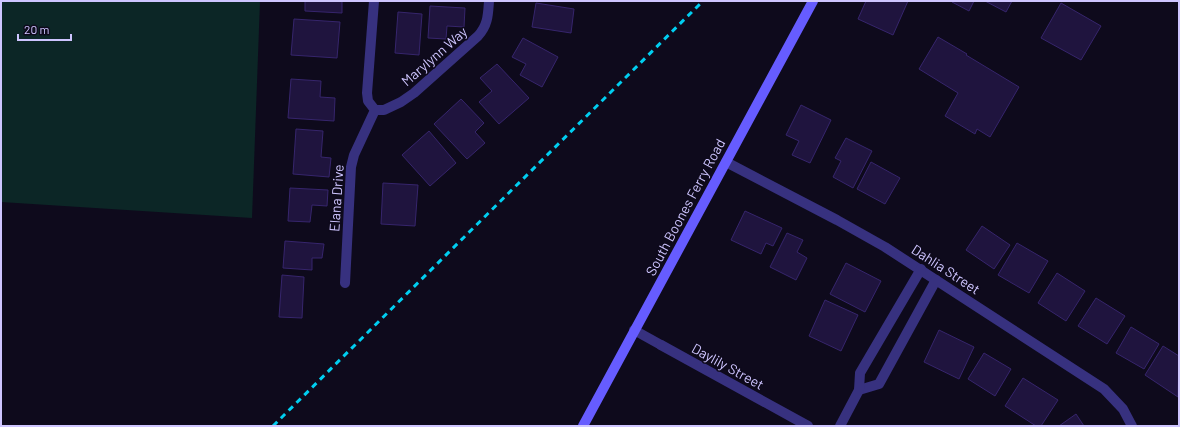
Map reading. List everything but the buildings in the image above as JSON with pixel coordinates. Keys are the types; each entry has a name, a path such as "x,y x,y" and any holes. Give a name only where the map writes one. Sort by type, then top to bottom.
{"main road":[{"name":"South Boones Ferry Road","path":"583,426 813,1"}],"street":[{"path":"374,1 367,93 368,100 375,110"},
{"name":"Marylynn Way","path":"375,110 391,108 407,98 478,36 486,24 489,1"},
{"name":"Elana Drive","path":"345,283 351,167 354,155 375,110"},
{"name":"Dahlia Street","path":"726,162 836,220 921,269 1104,389 1123,410 1132,426"},
{"path":"840,426 859,390 860,373 921,269"},
{"path":"859,390 879,384 936,280"},
{"name":"Daylily Street","path":"634,330 808,426"}],"green space":[{"path":"1,1 260,1 252,218 1,202"}],"railway":[{"path":"273,426 703,1"}]}
